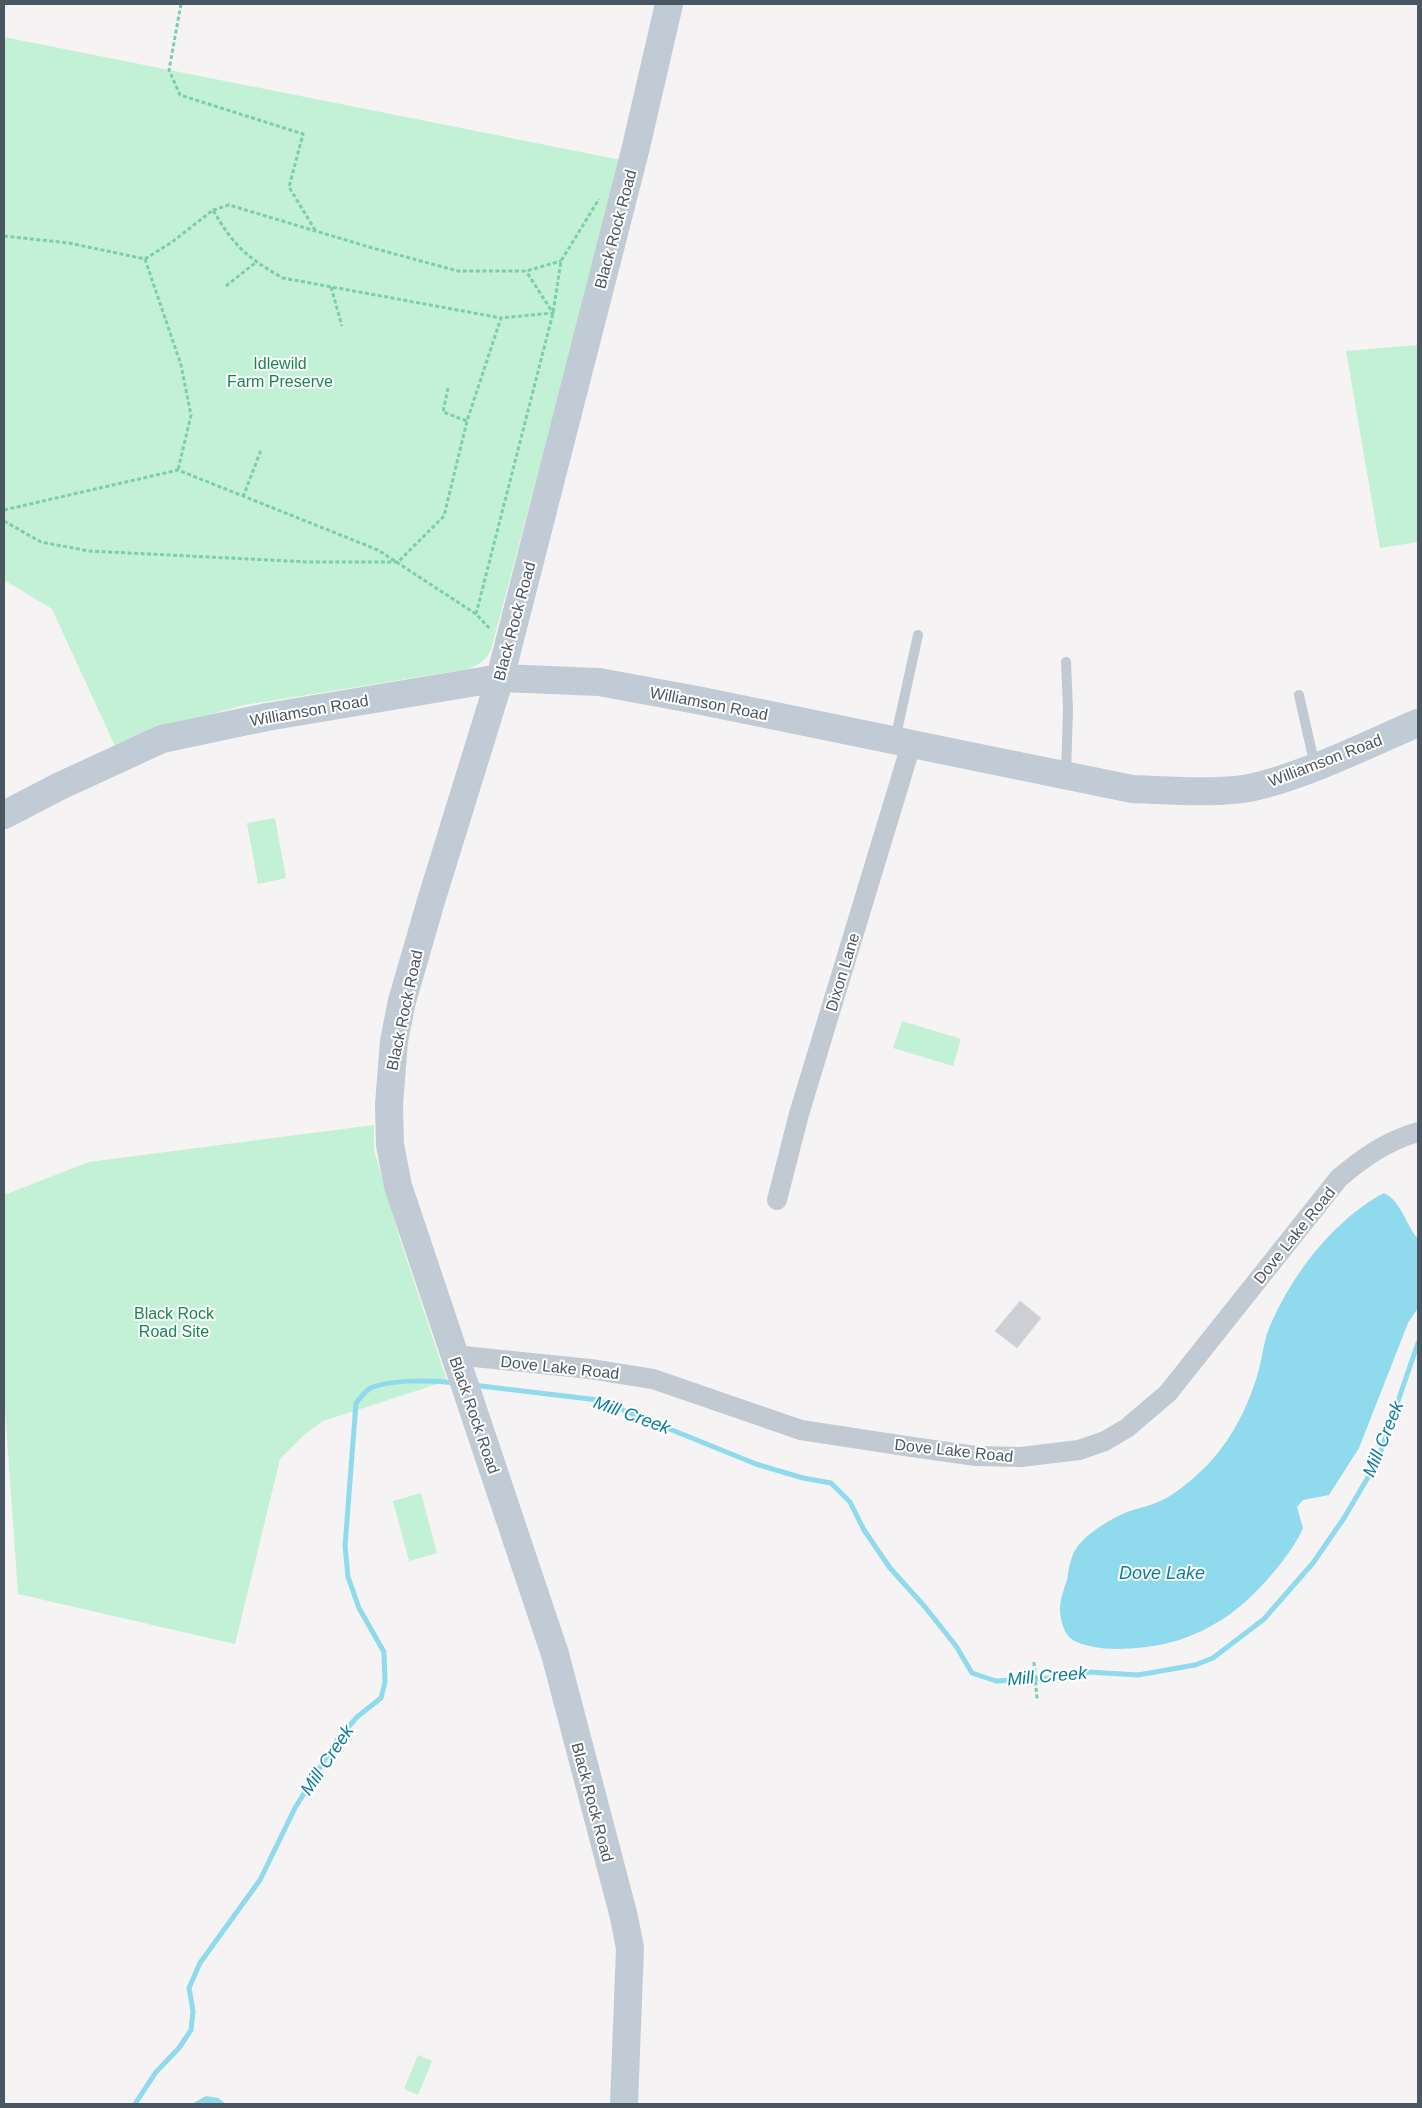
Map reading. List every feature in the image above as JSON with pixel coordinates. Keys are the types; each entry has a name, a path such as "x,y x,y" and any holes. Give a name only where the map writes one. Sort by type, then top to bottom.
{"street":[{"name":"Black Rock Road","path":"624,2104 630,1948 624,1917 555,1654 398,1186 390,1145 390,1070 401,1009 418,943 500,678 636,151 670,4"},
{"name":"Williamson Road","path":"4,815 60,786 162,740 267,717 500,678 599,682 1132,789 1201,791 1257,787 1315,767 1418,723"},
{"name":"Dixon Lane","path":"777,1200 799,1114 903,743"},
{"name":"Dove Lake Road","path":"462,1374 590,1369 654,1379 801,1430 976,1456 1021,1457 1079,1450 1105,1441 1127,1428 1168,1393 1339,1178 1365,1156 1386,1144 1418,1132"}],"lane":[{"path":"903,743 918,635"},
{"path":"1066,662 1068,710 1066,776"},
{"path":"1299,695 1315,767"}],"path":[{"path":"181,4 169,70 180,95 303,134 289,187 315,231"},
{"path":"476,614 553,313 561,261 603,191"},
{"path":"4,236 69,244 145,259 172,242 213,210 230,205 458,271 526,271 561,261"},
{"path":"213,210 231,239 255,263 282,278 501,318 553,313"},
{"path":"145,259 181,365 191,415 178,470"},
{"path":"226,286 255,263"},
{"path":"526,271 553,313"},
{"path":"330,287 342,326"},
{"path":"4,521 41,542 89,551 309,562 398,562 444,516 467,421 501,318"},
{"path":"448,388 443,412 467,421"},
{"path":"243,496 261,450"},
{"path":"4,510 178,470 378,550 476,614 508,647"},
{"path":"1034,1662 1037,1698"}],"green space":[{"name":"Idlewild Farm Preserve","path":"4,37 621,160 492,646 486,658 480,663 468,669 244,705 170,726 115,746 52,609 4,580"},
{"path":"1418,345 1418,542 1380,548 1346,351"},
{"path":"275,818 286,878 258,884 247,823"},
{"path":"902,1021 961,1039 953,1066 893,1048"},
{"name":"Black Rock Road Site","path":"374,1125 374,1150 399,1236 447,1381 323,1421 305,1434 280,1459 235,1644 18,1594 4,1396 4,1195 89,1162"},
{"path":"421,1493 437,1553 409,1561 393,1501"},
{"path":"418,2055 432,2061 418,2095 404,2089"}],"water":[{"name":"Dove Lake","path":"1384,1193 1399,1207 1418,1239 1418,1308 1408,1323 1359,1448 1329,1495 1303,1500 1297,1507 1303,1528 1289,1552 1269,1578 1234,1611 1212,1626 1180,1640 1150,1647 1115,1649 1085,1645 1070,1638 1063,1626 1060,1609 1071,1560 1077,1547 1089,1534 1112,1519 1163,1500 1174,1493 1201,1471 1219,1452 1245,1408 1258,1373 1268,1331 1300,1271 1347,1218"},
{"path":"206,2096 218,2098 226,2104 192,2104"}],"building":[{"path":"1020,1301 1041,1318 1017,1348 995,1331"}],"waterway":[{"name":"Mill Creek","path":"473,1385 598,1400 756,1464 803,1478 831,1483 850,1502 864,1530 890,1568 925,1607 956,1646 972,1673 996,1681 1051,1678 1089,1672 1138,1675 1195,1665 1213,1658 1264,1619 1313,1563 1344,1518 1377,1462 1418,1343"},
{"name":"Mill Creek","path":"135,2104 156,2072 179,2048 191,2030 193,2011 189,1988 200,1963 260,1880 295,1808 337,1740 357,1717 381,1698 385,1682 384,1652 359,1608 348,1577 345,1546 356,1403 369,1389 387,1383 424,1381 455,1383"}]}
